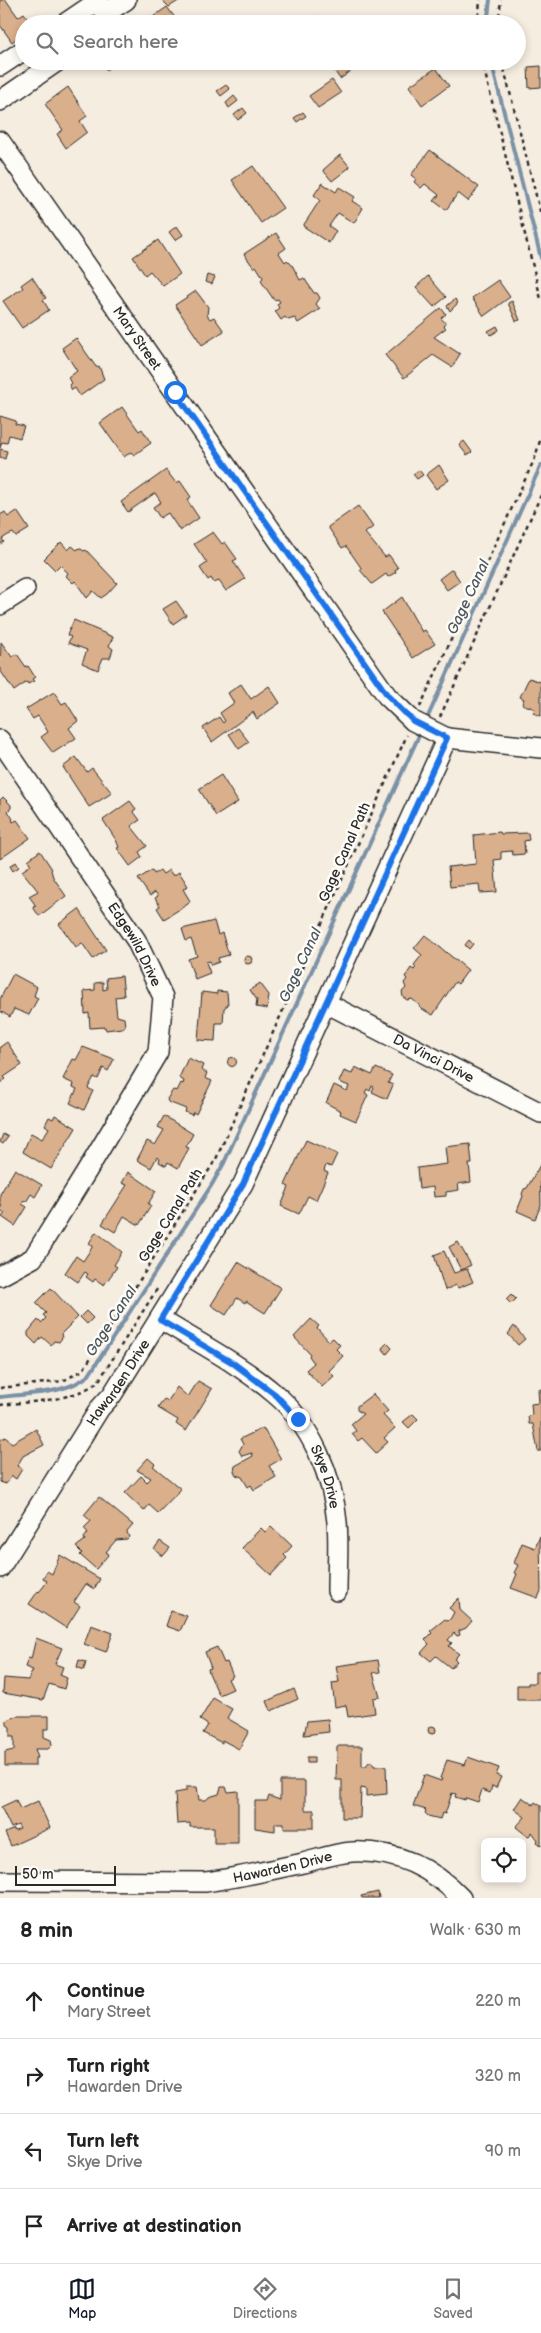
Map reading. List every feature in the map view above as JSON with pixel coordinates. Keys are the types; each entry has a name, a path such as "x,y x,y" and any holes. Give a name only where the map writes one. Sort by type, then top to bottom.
{"street":[{"path":"112,15 126,0"},
{"path":"77,15 98,1 107,15"},
{"path":"0,66 15,56"},
{"path":"0,101 45,70"},
{"name":"Mary Street","path":"0,141 388,696 413,721 440,735"},
{"path":"0,605 25,589"},
{"path":"440,735 541,748"},
{"name":"Hawarden Drive","path":"0,1568 100,1408 112,1395 160,1320 243,1184 326,1003 440,735"},
{"name":"Edgewild Drive","path":"0,740 136,940 163,997 158,1052 88,1171 33,1258 0,1276"},
{"name":"Da Vinci Drive","path":"326,1003 541,1113"},
{"name":"Skye Drive","path":"160,1320 233,1363 276,1395 298,1419 316,1448 328,1480 337,1520 337,1591"},
{"name":"Hawarden Drive","path":"0,1881 205,1882 232,1878 350,1852 378,1853 402,1858 423,1866 443,1880 461,1898"}],"path":[{"path":"479,15 480,0"},
{"path":"499,15 501,0"},
{"path":"484,70 541,299"},
{"path":"504,70 541,215"},
{"name":"Gage Canal Path","path":"0,1388 63,1381 83,1370 216,1159 413,721 535,458 541,437"},
{"path":"440,735 541,495"},
{"path":"0,1405 69,1396 84,1392 98,1382 162,1282"}],"building":[{"path":"0,0 6,0 17,15 15,15 15,40 12,42 0,25"},
{"path":"162,0 180,0 169,7"},
{"path":"167,7 173,15 156,15"},
{"path":"541,66 541,87 529,88 528,67"},
{"path":"334,70 353,70 340,79"},
{"path":"433,70 437,70 449,86 422,105 409,86"},
{"path":"332,80 341,93 318,108 309,96"},
{"path":"226,85 230,89 221,96 217,91"},
{"path":"68,87 87,116 80,121 87,132 66,148 57,134 63,130 45,104"},
{"path":"234,96 238,101 229,108 226,103"},
{"path":"243,108 247,113 238,120 234,115"},
{"path":"303,112 306,116 297,122 294,118"},
{"path":"430,150 479,187 468,201 458,193 446,210 434,201 439,195 425,184 421,188 414,182 416,179 411,175"},
{"path":"340,155 350,167 332,181 323,170"},
{"path":"253,166 283,208 261,223 232,180"},
{"path":"322,183 336,192 339,187 355,197 352,201 363,208 354,223 338,213 329,226 336,231 329,243 303,226 320,200 314,195"},
{"path":"177,226 183,235 175,240 169,232"},
{"path":"276,233 286,248 279,253 285,262 287,260 292,265 300,280 304,278 314,293 317,293 320,298 316,304 320,309 298,323 295,318 288,320 285,317 281,320 275,311 279,308 277,304 280,302 278,299 274,300 261,281 263,277 256,266 254,268 244,254"},
{"path":"158,240 180,274 163,286 150,271 145,275 133,257"},
{"path":"207,275 215,277 212,284 205,282"},
{"path":"428,276 446,297 434,307 416,287"},
{"path":"32,277 46,298 43,300 49,310 22,328 3,301 23,288 21,285"},
{"path":"498,280 510,297 484,316 472,298"},
{"path":"196,291 208,307 207,315 210,319 214,317 224,331 202,345 175,305"},
{"path":"455,299 458,303 450,311 447,306"},
{"path":"512,301 520,320 516,321 508,303"},
{"path":"441,308 446,314 441,318 446,324 444,326 446,328 434,337 460,354 452,367 433,355 404,378 385,355"},
{"path":"497,326 499,330 491,335 488,331"},
{"path":"76,338 96,367 99,366 104,379 80,396 75,388 72,390 69,385 71,383 68,378 77,371 62,348"},
{"path":"122,407 139,431 142,429 151,443 134,455 131,452 124,457 100,423"},
{"path":"0,416 16,421 15,424 24,426 20,438 9,435 7,443 2,442 0,448"},
{"path":"464,441 472,452 467,455 459,445"},
{"path":"0,449 7,451 5,459 0,457"},
{"path":"439,465 449,480 436,489 426,475"},
{"path":"166,470 176,483 180,481 191,497 187,500 199,518 180,531 168,513 160,518 153,507 161,502 155,493 128,512 121,502"},
{"path":"419,470 423,475 417,479 413,474"},
{"path":"358,506 373,527 365,533 385,557 389,555 398,568 395,570 396,572 388,577 386,574 372,584 360,570 362,569 346,546 342,548 328,527"},
{"path":"17,511 29,529 16,537 13,533 8,535 2,539 4,542 0,544 0,515 5,512 8,517"},
{"path":"213,532 222,544 225,542 237,559 233,561 245,579 226,591 219,581 214,583 211,578 208,580 200,568 207,563 194,544"},
{"path":"61,542 68,550 72,546 77,550 79,548 84,551 86,550 117,583 107,594 101,598 93,591 87,598 75,581 73,583 66,576 68,573 60,565 55,570 44,559"},
{"path":"452,569 460,581 447,590 439,579"},
{"path":"402,597 422,632 425,630 435,644 413,658 382,612"},
{"path":"176,601 186,615 173,624 163,609"},
{"path":"74,620 113,637 109,646 113,649 110,658 103,658 98,670 82,663 87,650 68,643 71,637 67,635"},
{"path":"1,642 12,657 17,654 26,667 28,666 35,677 32,679 34,681 28,684 27,682 14,691 0,670"},
{"path":"529,678 541,682 541,716 533,713 535,709 522,704 524,699 520,697"},
{"path":"241,684 251,699 269,686 280,703 257,719 253,712 212,742 203,728 219,717 223,723 225,721 220,713 234,703 228,693"},
{"path":"54,692 62,704 66,702 78,721 69,728 76,738 53,753 41,737 48,732 38,716 33,719 26,709"},
{"path":"238,728 249,742 239,749 229,734"},
{"path":"76,757 87,772 92,768 112,793 89,807 63,767"},
{"path":"221,775 238,802 216,816 199,789"},
{"path":"3,797 11,805 8,811 13,822 17,820 30,838 0,859 0,800"},
{"path":"130,801 136,809 133,811 140,820 131,826 147,846 139,852 142,857 130,866 117,848 119,847 116,840 103,820"},
{"path":"500,832 501,834 528,833 529,840 524,841 525,854 513,855 512,851 501,852 501,859 494,860 497,892 480,893 479,884 450,887 448,867 476,864 474,835"},
{"path":"40,851 52,869 53,877 66,896 39,916 33,907 36,906 29,896 38,891 22,871 31,865 28,860"},
{"path":"16,862 19,867 13,871 10,866"},
{"path":"152,870 154,874 160,870 163,874 169,870 173,876 179,872 188,886 183,889 190,901 188,904 164,919 157,908 160,906 155,898 158,896 155,892 150,896 138,879"},
{"path":"79,909 106,950 93,959 82,943 76,947 59,924"},
{"path":"214,921 218,935 222,933 229,955 218,958 219,962 211,965 210,961 206,962 210,973 195,979 188,959 197,956 191,939 186,941 182,929"},
{"path":"425,935 468,970 458,984 455,982 433,1015 420,1008 412,999 407,1000 403,997 402,992 406,988 404,983 407,979 405,977 411,968 414,970 416,967 414,965 422,955 414,948"},
{"path":"469,940 473,944 469,949 465,945"},
{"path":"248,956 252,960 248,964 244,960"},
{"path":"13,974 37,987 34,996 38,998 29,1015 14,1009 10,1017 0,1011 0,999"},
{"path":"122,976 124,996 115,997 117,1016 124,1018 125,1026 106,1030 105,1027 90,1028 89,1013 85,1014 84,991 95,990 95,983 103,982 103,990 107,989 106,978"},
{"path":"260,983 269,995 267,1009 256,1007 257,1000 250,990"},
{"path":"217,991 227,992 228,1005 224,1008 223,1023 216,1023 215,1041 198,1040 202,992 217,994"},
{"path":"7,1042 22,1065 4,1077 6,1079 0,1083 0,1047"},
{"path":"83,1047 114,1059 108,1071 103,1068 98,1079 94,1077 88,1088 93,1091 84,1110 70,1103 77,1089 73,1087 74,1084 63,1079 73,1059 76,1060"},
{"path":"188,1058 203,1065 201,1070 207,1073 205,1078 212,1081 196,1114 193,1112 192,1115 185,1112 186,1109 168,1102 167,1099 173,1090 177,1091 181,1083 183,1084 184,1081 179,1078"},
{"path":"232,1058 236,1062 232,1066 228,1062"},
{"path":"355,1067 372,1075 376,1068 392,1075 388,1083 393,1085 387,1099 372,1092 374,1087 372,1086 370,1091 367,1089 365,1093 368,1095 356,1121 340,1114 341,1111 326,1103 334,1085 347,1091 349,1086 339,1082 344,1071 352,1074"},
{"path":"55,1115 76,1128 51,1169 23,1152 31,1133 42,1139 49,1128 45,1125 49,1117 53,1119"},
{"path":"164,1116 193,1134 186,1147 189,1148 178,1168 168,1162 166,1166 159,1162 160,1159 157,1157 151,1168 137,1160 147,1141 155,1145 164,1130 158,1127"},
{"path":"3,1134 8,1137 3,1144 0,1142"},
{"path":"306,1140 337,1154 331,1167 326,1165 324,1171 328,1173 316,1200 308,1196 299,1214 281,1206 289,1187 285,1185"},
{"path":"470,1144 472,1164 469,1164 471,1182 458,1184 459,1190 446,1192 446,1196 434,1197 433,1187 419,1189 417,1168 447,1164 445,1147"},
{"path":"540,1165 541,1205 535,1219 517,1211 524,1189 527,1188"},
{"path":"15,1169 42,1185 35,1197 31,1194 26,1202 24,1201 22,1204 27,1207 15,1226 2,1217 5,1213 0,1210 2,1204 0,1203 0,1194"},
{"path":"128,1172 156,1191 148,1204 151,1206 139,1225 124,1216 115,1232 102,1224 127,1185 122,1183"},
{"path":"96,1232 122,1252 114,1265 117,1267 104,1285 95,1279 93,1282 86,1277 88,1274 85,1272 78,1282 65,1273 76,1256 83,1261 93,1246 89,1243"},
{"path":"458,1242 471,1265 461,1270 449,1247"},
{"path":"444,1251 454,1273 467,1269 473,1282 458,1288 456,1285 445,1290 434,1255"},
{"path":"238,1262 281,1288 265,1313 246,1301 245,1303 237,1298 226,1315 211,1305"},
{"path":"51,1288 78,1317 61,1334 62,1338 59,1342 54,1341 51,1345 42,1337 36,1344 28,1336 28,1332 38,1320 41,1323 46,1318 43,1315 46,1313 36,1303"},
{"path":"511,1294 516,1299 511,1304 506,1299"},
{"path":"86,1311 93,1318 87,1324 80,1317"},
{"path":"311,1319 319,1326 317,1328 329,1341 333,1338 340,1345 336,1349 343,1356 329,1371 334,1376 322,1387 306,1370 314,1363 309,1356 310,1354 294,1337"},
{"path":"514,1326 525,1339 518,1345 508,1334"},
{"path":"387,1343 392,1348 387,1354 382,1348"},
{"path":"198,1381 212,1389 186,1431 176,1424 178,1420 158,1408 164,1399 168,1401 177,1387 188,1397"},
{"path":"541,1389 541,1451 538,1451 533,1424 529,1424 528,1416 532,1415 531,1404 539,1403 538,1390"},
{"path":"373,1394 388,1411 383,1415 395,1428 384,1438 388,1442 376,1453 362,1438 358,1441 352,1434 356,1431 351,1424 363,1414 357,1410 357,1406"},
{"path":"413,1414 418,1419 409,1428 403,1422"},
{"path":"263,1428 281,1459 269,1466 276,1477 254,1490 251,1485 248,1487 242,1477 236,1475 234,1471 235,1466 253,1456 252,1453 242,1456 239,1451 243,1444 240,1439"},
{"path":"36,1429 44,1445 23,1456 17,1466 22,1469 16,1479 12,1476 6,1484 0,1482 0,1440 5,1437 12,1443"},
{"path":"148,1458 155,1464 153,1466 181,1489 158,1513 149,1505 144,1511 125,1493 141,1476 147,1482 151,1478 137,1470"},
{"path":"99,1497 133,1525 127,1532 129,1537 116,1540 106,1552 109,1554 96,1569 80,1555 82,1553 76,1547 85,1540 84,1538 88,1533 84,1528 91,1521 84,1515"},
{"path":"271,1526 292,1546 284,1555 287,1558 271,1575 242,1548 261,1528 265,1532"},
{"path":"540,1536 541,1591 538,1598 511,1588 517,1574 514,1573 518,1565 514,1563 522,1543 535,1548"},
{"path":"160,1541 170,1548 163,1556 154,1549"},
{"path":"60,1555 100,1579 94,1589 86,1584 74,1602 80,1606 66,1628 29,1604 47,1581 43,1578 47,1571 52,1574"},
{"path":"459,1598 460,1610 472,1621 466,1628 459,1631 460,1635 457,1636 454,1633 448,1640 452,1643 449,1646 459,1654 454,1659 457,1661 451,1668 436,1656 431,1661 421,1653 429,1644 425,1640 432,1633 430,1631 445,1619 448,1621 451,1618 454,1612 449,1608"},
{"path":"171,1611 187,1616 180,1631 166,1626"},
{"path":"91,1625 113,1633 106,1652 84,1644"},
{"path":"36,1638 62,1648 55,1664 63,1667 60,1675 67,1678 64,1689 49,1684 43,1700 3,1693 4,1678 28,1680 33,1670 25,1667 28,1658 31,1659"},
{"path":"217,1647 224,1663 227,1662 233,1676 228,1679 233,1689 219,1695 209,1673 208,1669 211,1668 205,1652"},
{"path":"79,1660 86,1662 84,1670 77,1667"},
{"path":"378,1660 380,1672 373,1673 380,1697 373,1698 375,1713 348,1717 346,1705 335,1707 332,1683 339,1682 336,1666"},
{"path":"535,1672 541,1672 541,1700 517,1700 517,1685 535,1683"},
{"path":"294,1689 298,1699 271,1711 267,1701"},
{"path":"213,1698 232,1709 227,1718 249,1731 239,1749 203,1733 208,1725 200,1720"},
{"path":"18,1716 49,1716 49,1729 44,1729 44,1737 51,1740 52,1745 48,1749 35,1749 38,1758 35,1758 35,1766 5,1766 5,1752 14,1750 14,1737 10,1737 10,1727 7,1725 7,1720"},
{"path":"328,1719 329,1732 304,1735 307,1721"},
{"path":"432,1726 436,1730 432,1734 428,1730"},
{"path":"337,1746 362,1746 362,1766 372,1762 374,1766 386,1766 387,1794 366,1796 366,1789 361,1788 360,1818 342,1818 342,1780 336,1780"},
{"path":"307,1757 314,1757 314,1763 307,1763"},
{"path":"468,1757 499,1768 496,1775 501,1777 496,1788 492,1786 490,1793 482,1790 478,1802 455,1797 456,1794 452,1793 445,1814 442,1813 440,1819 428,1816 425,1813 426,1810 413,1806 424,1775 441,1781 442,1779 440,1778 447,1760 465,1765"},
{"path":"280,1781 305,1781 305,1810 314,1810 314,1828 284,1828 284,1823 275,1823 275,1831 255,1828 255,1801 267,1801 269,1796 280,1800"},
{"path":"186,1787 197,1787 199,1800 206,1800 219,1794 221,1787 226,1787 228,1792 238,1791 238,1843 214,1843 214,1827 190,1827 190,1823 177,1824 175,1793 186,1791"},
{"path":"522,1797 533,1805 535,1802 541,1806 541,1845 537,1842 538,1840 532,1832 529,1836 516,1827 525,1817 514,1809"},
{"path":"16,1800 20,1809 38,1801 50,1828 11,1846 5,1833 14,1829 15,1831 20,1829 18,1825 11,1828 1,1807"},
{"path":"378,1892 379,1898 362,1898 361,1896"}],"waterway":[{"name":"Gage Canal","path":"488,15 490,0"},
{"name":"Gage Canal","path":"493,70 541,258"},
{"name":"Gage Canal","path":"426,721 541,465"},
{"name":"Gage Canal","path":"0,1397 58,1390 79,1382 89,1375 211,1186 224,1163 421,731"}],"route":[{"path":"175,392 388,696 413,721 447,738 243,1184 160,1320 233,1363 276,1395 298,1419"}]}
